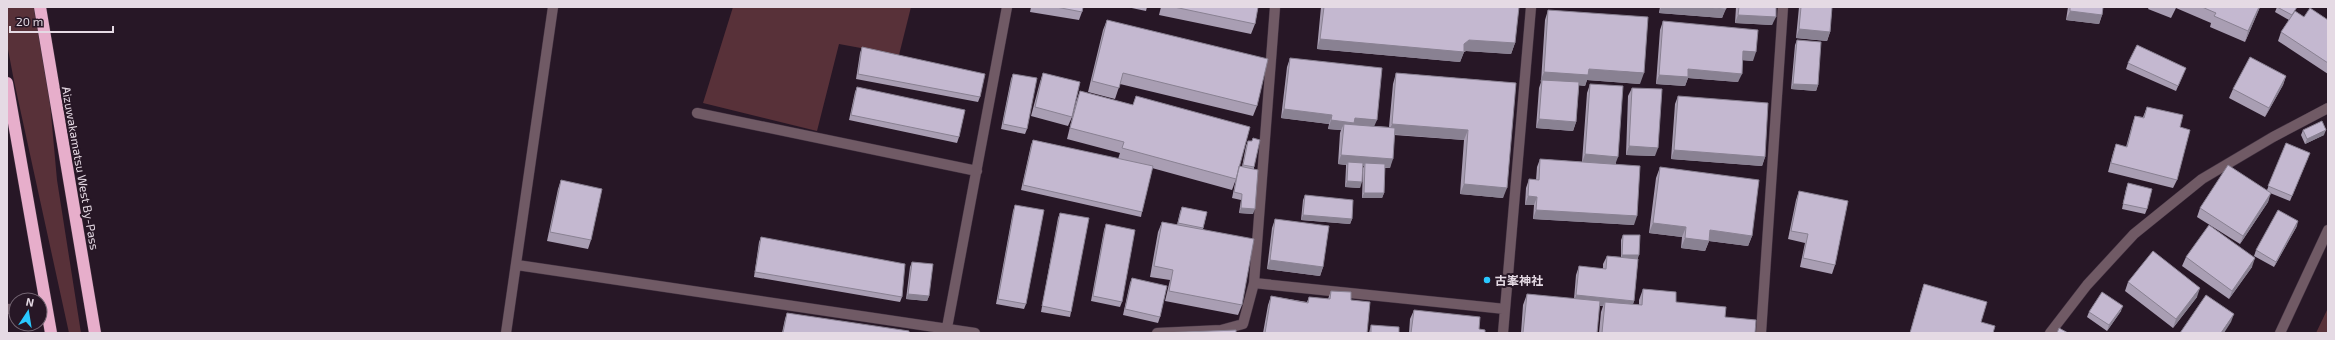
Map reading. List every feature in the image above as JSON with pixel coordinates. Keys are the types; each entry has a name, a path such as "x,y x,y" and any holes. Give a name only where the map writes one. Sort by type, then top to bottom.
{"highway":[{"name":"Aizuwakamatsu West By-Pass","path":"40,7 95,333"},
{"path":"7,83 42,292"},
{"path":"48,320 52,333"}],"street":[{"path":"506,333 553,7"},
{"path":"947,331 1007,7"},
{"path":"1157,333 1221,330 1243,324 1254,284 1275,7"},
{"path":"1503,333 1531,7"},
{"path":"1761,333 1783,7"},
{"path":"2050,333 2087,285 2134,234 2202,179 2273,137 2328,108"},
{"path":"697,113 977,171"},
{"path":"2280,333 2328,230"},
{"path":"517,265 947,331 975,333"},
{"path":"1254,284 1505,309"}],"shaded area":[{"path":"7,7 38,7 44,37 57,180 81,333 69,333 14,81 7,44"},
{"path":"733,7 911,7 899,55 839,44 817,131 703,103"},
{"path":"2328,308 2328,333 2316,333"}],"building":[{"path":"1056,7 1083,7 1082,12"},
{"path":"1174,7 1258,7 1255,24"},
{"path":"1324,7 1519,7 1515,43 1469,40 1464,44 1464,52 1320,39"},
{"path":"1699,7 1726,7 1726,9"},
{"path":"1739,7 1776,7 1776,17 1738,15"},
{"path":"1801,7 1832,7 1830,32 1799,29"},
{"path":"2070,7 2103,7 2102,15 2070,11"},
{"path":"2202,7 2259,7 2248,31 2214,16 2216,13"},
{"path":"2277,7 2297,7 2292,15"},
{"path":"2310,8 2328,20 2328,63 2281,32 2295,11 2304,17"},
{"path":"1548,10 1648,17 1644,73 1589,69 1588,75 1544,72"},
{"path":"1107,20 1268,59 1257,106 1123,73 1119,88 1092,81"},
{"path":"1663,21 1758,30 1756,52 1743,51 1742,74 1688,69 1688,77 1659,75"},
{"path":"1797,40 1821,42 1818,85 1793,84"},
{"path":"2137,45 2186,68 2178,86 2128,63"},
{"path":"862,47 985,74 980,97 858,74"},
{"path":"2250,57 2286,76 2269,108 2233,89"},
{"path":"1290,58 1382,68 1377,120 1355,118 1354,123 1331,120 1332,115 1284,109"},
{"path":"1043,73 1080,82 1072,117 1035,107"},
{"path":"1396,73 1516,83 1507,188 1464,184 1468,130 1392,124"},
{"path":"1013,74 1037,78 1027,129 1003,124"},
{"path":"1542,80 1579,82 1576,122 1539,119"},
{"path":"1590,84 1623,86 1618,157 1585,154"},
{"path":"857,87 965,110 959,137 851,115"},
{"path":"1632,88 1662,89 1658,148 1629,146"},
{"path":"1080,91 1133,105 1136,96 1250,127 1236,179 1122,148 1124,142 1070,128"},
{"path":"1678,96 1768,103 1765,157 1674,150"},
{"path":"2147,107 2183,115 2180,127 2190,130 2177,180 2111,163 2116,144 2127,147 2135,116 2144,118"},
{"path":"2322,121 2326,130 2307,139 2303,130"},
{"path":"1344,124 1395,128 1393,159 1341,155"},
{"path":"1253,138 1260,140 1254,167 1243,165 1248,141 1252,141"},
{"path":"1033,140 1153,166 1142,212 1023,185"},
{"path":"2286,143 2310,153 2292,196 2268,186"},
{"path":"1540,159 1640,166 1637,216 1536,210 1537,197 1528,196 1529,179 1539,180"},
{"path":"1348,162 1363,163 1362,182 1347,181"},
{"path":"1365,163 1385,164 1384,193 1364,193"},
{"path":"2228,165 2271,193 2243,236 2200,208"},
{"path":"1239,166 1258,170 1255,209 1241,208 1242,194 1234,192"},
{"path":"1660,167 1759,180 1752,236 1710,230 1709,241 1685,238 1686,227 1653,223"},
{"path":"561,180 602,189 591,240 550,232"},
{"path":"2128,183 2152,189 2147,209 2123,204"},
{"path":"1799,191 1848,201 1835,265 1803,258 1808,234 1791,231"},
{"path":"1305,195 1353,200 1352,219 1303,215"},
{"path":"1015,205 1044,210 1026,304 998,299"},
{"path":"1182,207 1207,212 1203,228 1178,223"},
{"path":"2278,210 2298,221 2276,262 2256,250"},
{"path":"1060,213 1089,218 1071,312 1042,306"},
{"path":"1275,219 1329,226 1323,267 1270,260"},
{"path":"1162,222 1254,239 1242,305 1169,291 1173,270 1154,266"},
{"path":"1106,224 1135,230 1122,302 1093,296"},
{"path":"2209,225 2255,258 2232,291 2186,257"},
{"path":"1623,235 1640,235 1639,255 1622,255"},
{"path":"761,237 905,264 902,297 755,272"},
{"path":"2153,251 2200,288 2176,319 2128,282"},
{"path":"1607,256 1638,259 1634,301 1576,295 1579,266 1606,269"},
{"path":"912,262 933,264 929,296 908,294"},
{"path":"1132,278 1167,286 1160,317 1125,309"},
{"path":"1924,284 1987,302 1981,322 1995,326 1993,333 1910,333"},
{"path":"1643,289 1676,292 1676,302 1726,307 1725,317 1756,320 1755,333 1602,333 1605,302 1642,305"},
{"path":"1331,291 1351,292 1351,300 1370,302 1367,333 1265,333 1271,296 1308,303 1309,297 1330,299"},
{"path":"2102,292 2123,306 2109,325 2089,312"},
{"path":"1527,294 1600,301 1597,333 1523,333"},
{"path":"2206,295 2234,314 2221,333 2180,333"},
{"path":"1414,310 1480,317 1479,329 1485,330 1485,333 1411,333"},
{"path":"787,313 909,331 909,333 783,333"},
{"path":"1371,325 1399,327 1399,333 1371,333"},
{"path":"2059,328 2068,333 2057,333"},
{"path":"1236,330 1236,333 1161,333"}],"place":[{"name":"古峯神社","path":"1487,280"}]}
